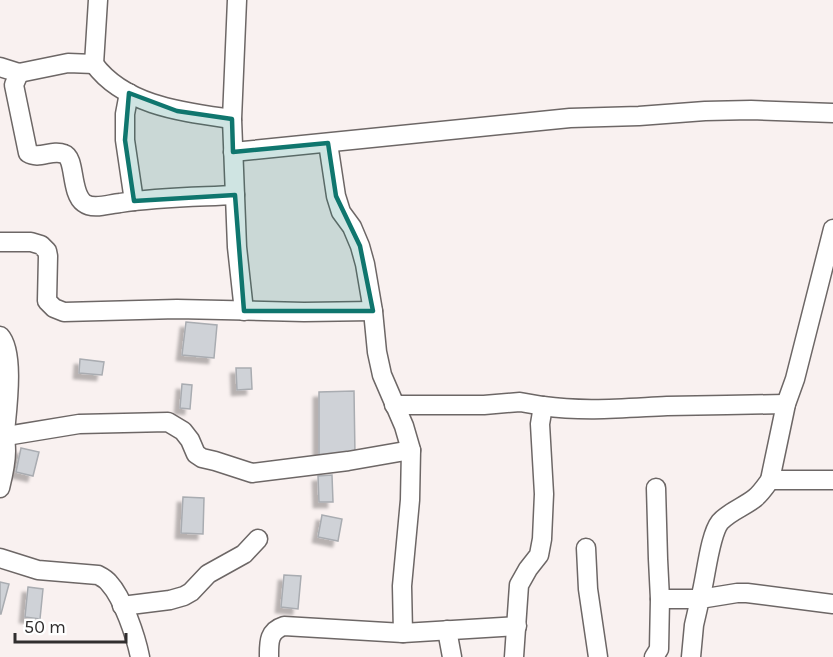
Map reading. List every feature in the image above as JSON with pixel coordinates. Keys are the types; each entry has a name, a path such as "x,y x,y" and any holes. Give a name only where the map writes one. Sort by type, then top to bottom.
{"street":[{"path":"94,64 98,0"},
{"path":"237,0 232,119 237,247 244,311"},
{"path":"0,67 19,73 68,63 94,64 109,80 129,93 177,111 232,119"},
{"path":"19,73 14,85 28,153 33,156 61,153 68,156 76,194 86,205 95,207 134,201 235,195"},
{"path":"129,93 125,114 125,140 134,201"},
{"path":"233,152 570,118 751,110 833,113"},
{"path":"328,143 336,196 341,212 352,226 365,264 382,375 404,426 411,450 410,500 402,586 403,633"},
{"path":"691,657 694,625 704,587 714,531 721,521 764,490 770,480 786,404 795,379 833,229"},
{"path":"0,242 32,242 44,248 48,256 47,301 59,311 177,309 373,311"},
{"path":"0,336 7,350 9,387 2,436 6,452 5,472 0,488"},
{"path":"394,405 484,405 520,402 571,410 593,410 786,404"},
{"path":"514,657 519,585 539,555 542,540 544,494 540,424 543,406"},
{"path":"2,436 79,424 168,422 183,431 196,454 202,458 252,473 348,461 411,450"},
{"path":"770,480 833,480"},
{"path":"654,657 659,649 660,599 656,488"},
{"path":"122,606 184,596 208,574 244,554 258,539"},
{"path":"586,548 588,589 598,657"},
{"path":"0,558 38,570 98,575 110,584 122,606 137,643 140,657"},
{"path":"660,599 700,599 747,593 833,604"},
{"path":"268,657 272,633 284,626 403,633 517,626"},
{"path":"447,630 452,657"}],"highlighted area":[{"path":"129,93 177,111 232,119 233,152 328,143 336,196 360,246 373,311 244,311 235,195 134,201 125,140"}],"building":[{"path":"186,322 217,325 214,358 182,355"},
{"path":"80,359 104,362 102,375 79,373"},
{"path":"236,368 251,368 252,389 237,390"},
{"path":"182,384 192,385 190,409 180,408"},
{"path":"354,391 355,455 319,455 319,392"},
{"path":"21,448 39,452 33,476 16,472"},
{"path":"332,475 333,502 319,502 318,476"},
{"path":"183,497 204,498 203,534 181,533"},
{"path":"322,515 342,519 338,541 318,537"},
{"path":"284,575 301,576 298,609 281,607"},
{"path":"0,582 9,584 1,614 0,614"},
{"path":"28,587 43,589 40,619 25,617"}]}
